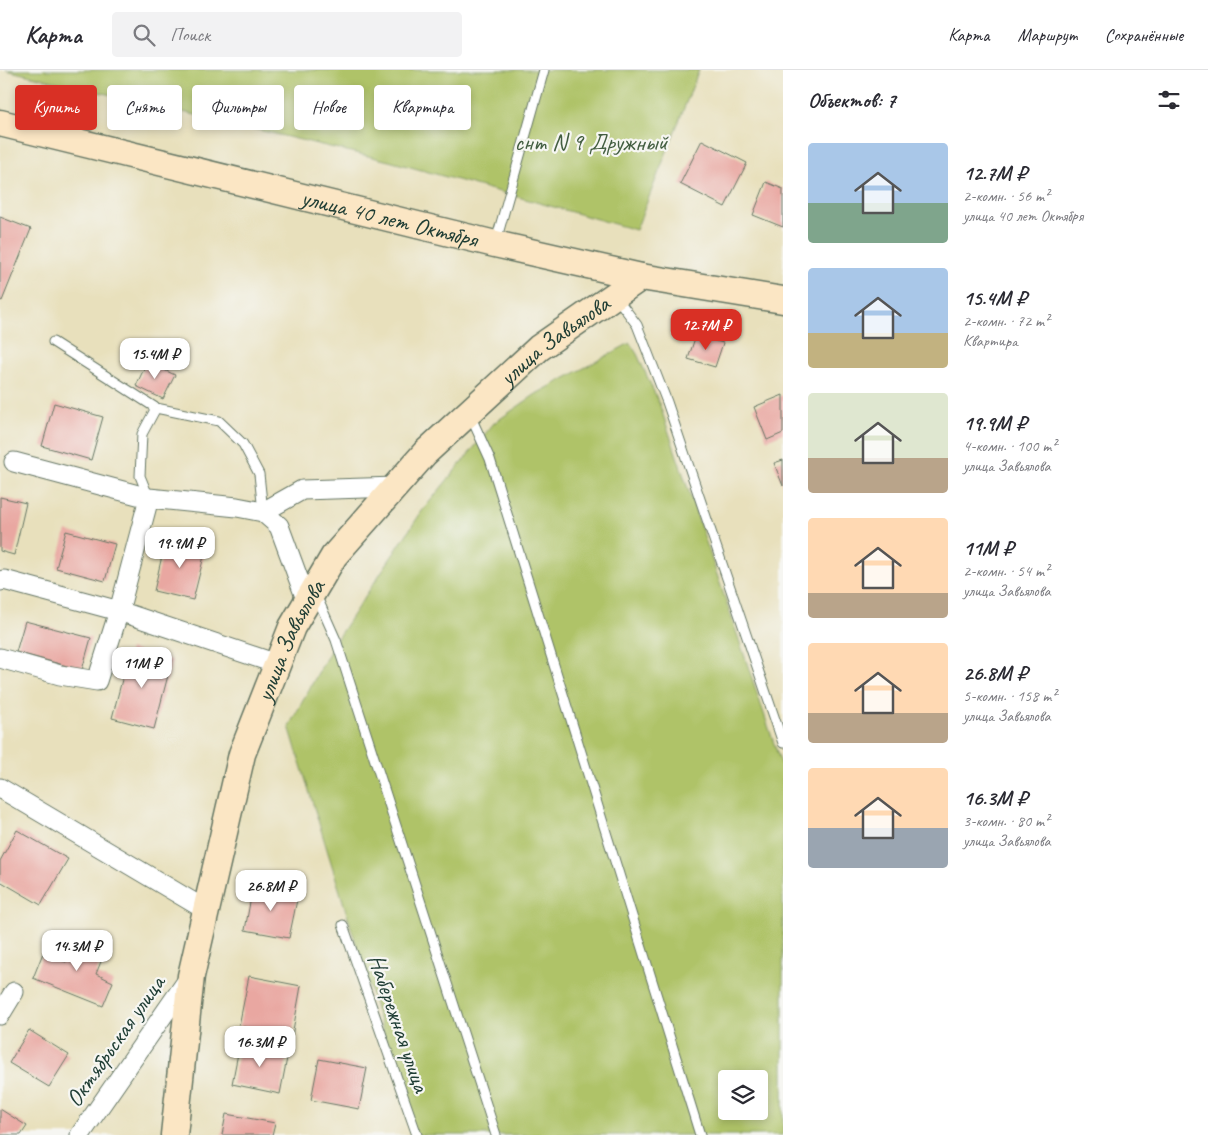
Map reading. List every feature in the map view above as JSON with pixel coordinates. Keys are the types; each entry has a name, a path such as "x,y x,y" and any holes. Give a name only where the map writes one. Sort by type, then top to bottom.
{"street":[{"name":"улица 40 лет Октября","path":"0,123 641,278 783,300"},
{"name":"улица Завьялова","path":"174,1135 191,976 242,754 292,627 334,556 425,453 539,348 641,278"},
{"path":"14,462 149,498 237,507 263,512 279,526 310,596"},
{"path":"263,512 302,490 396,487"},
{"path":"0,658 60,675 97,681 119,610 149,498"},
{"path":"0,581 4,580 119,610 277,664"},
{"path":"0,788 206,910"},
{"name":"Октябрьская улица","path":"80,1135 191,976"},
{"path":"0,1015 14,992"}],"lane":[{"path":"496,244 544,70"},
{"path":"614,295 637,325 666,402 783,743"},
{"path":"53,342 156,408 220,421 243,444 259,474 263,512"},
{"path":"149,498 140,476 142,434 156,408"},
{"path":"469,413 490,459 700,1135"},
{"path":"310,596 336,640 496,1135"},
{"name":"Набережная улица","path":"343,925 417,1135"}],"green space":[{"name":"снт N 9 Дружный","path":"6,70 699,70 636,230 389,161 259,130 284,130 284,85 192,85 192,114 182,112 182,85 107,85 107,94 97,92 97,85 69,85"},
{"path":"630,343 637,354 659,403 783,770 783,1135 415,1135 289,726 336,640 422,511 494,423 536,394"}],"building":[{"path":"702,140 747,163 725,207 680,184"},
{"path":"766,182 783,189 783,227 753,215"},
{"path":"0,217 31,229 2,301 0,300"},
{"path":"696,335 723,343 715,367 688,359"},
{"path":"147,362 175,375 163,399 136,386"},
{"path":"783,395 783,433 767,440 754,407"},
{"path":"54,403 103,417 91,460 42,446"},
{"path":"783,460 783,486 774,463"},
{"path":"0,497 26,503 14,555 0,551"},
{"path":"66,531 115,544 105,581 56,568"},
{"path":"166,538 206,548 193,600 154,591"},
{"path":"25,621 91,638 82,670 16,652"},
{"path":"130,649 172,660 154,729 112,718"},
{"path":"17,830 68,859 41,905 0,881 0,861"},
{"path":"253,886 298,895 289,938 245,930"},
{"path":"76,937 106,949 96,974 113,982 103,1006 33,978 43,953 66,962"},
{"path":"249,976 301,986 292,1036 239,1026"},
{"path":"29,1030 69,1055 49,1087 9,1063"},
{"path":"240,1043 288,1053 280,1094 232,1084"},
{"path":"319,1059 367,1068 359,1109 311,1100"},
{"path":"0,1109 27,1126 21,1135 0,1135"},
{"path":"226,1114 275,1123 272,1135 222,1135"}]}
